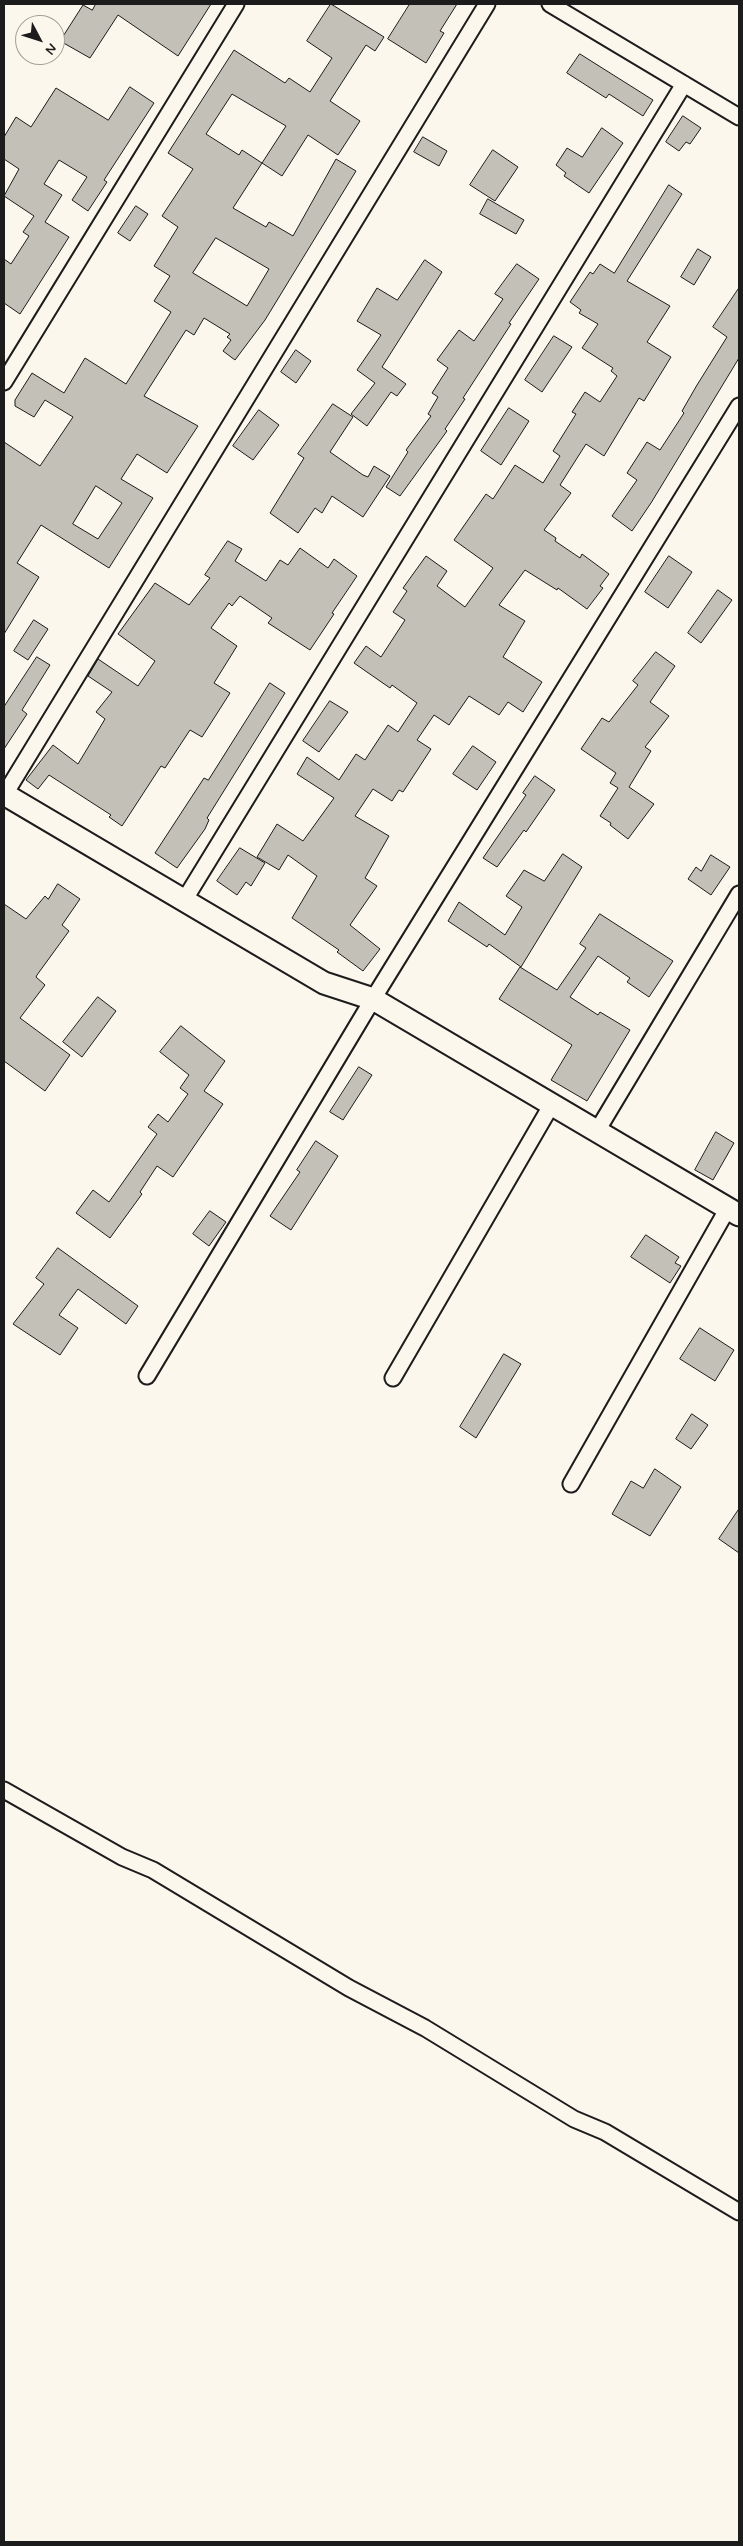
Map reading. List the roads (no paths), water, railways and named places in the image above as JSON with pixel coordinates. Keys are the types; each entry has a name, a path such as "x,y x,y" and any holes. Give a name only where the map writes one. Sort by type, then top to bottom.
{"street":[{"path":"4,382 236,4"},
{"path":"487,4 4,794 185,899 324,983 373,999 734,1212 571,1484"},
{"path":"550,4 571,9 684,84 739,117"},
{"path":"185,899 684,84"},
{"path":"147,1376 373,999 739,406"},
{"path":"597,1131 739,894"},
{"path":"392,1378 552,1104"},
{"path":"4,1790 122,1856 153,1870 349,1988 425,2028 574,2119 605,2132 739,2212"}]}
